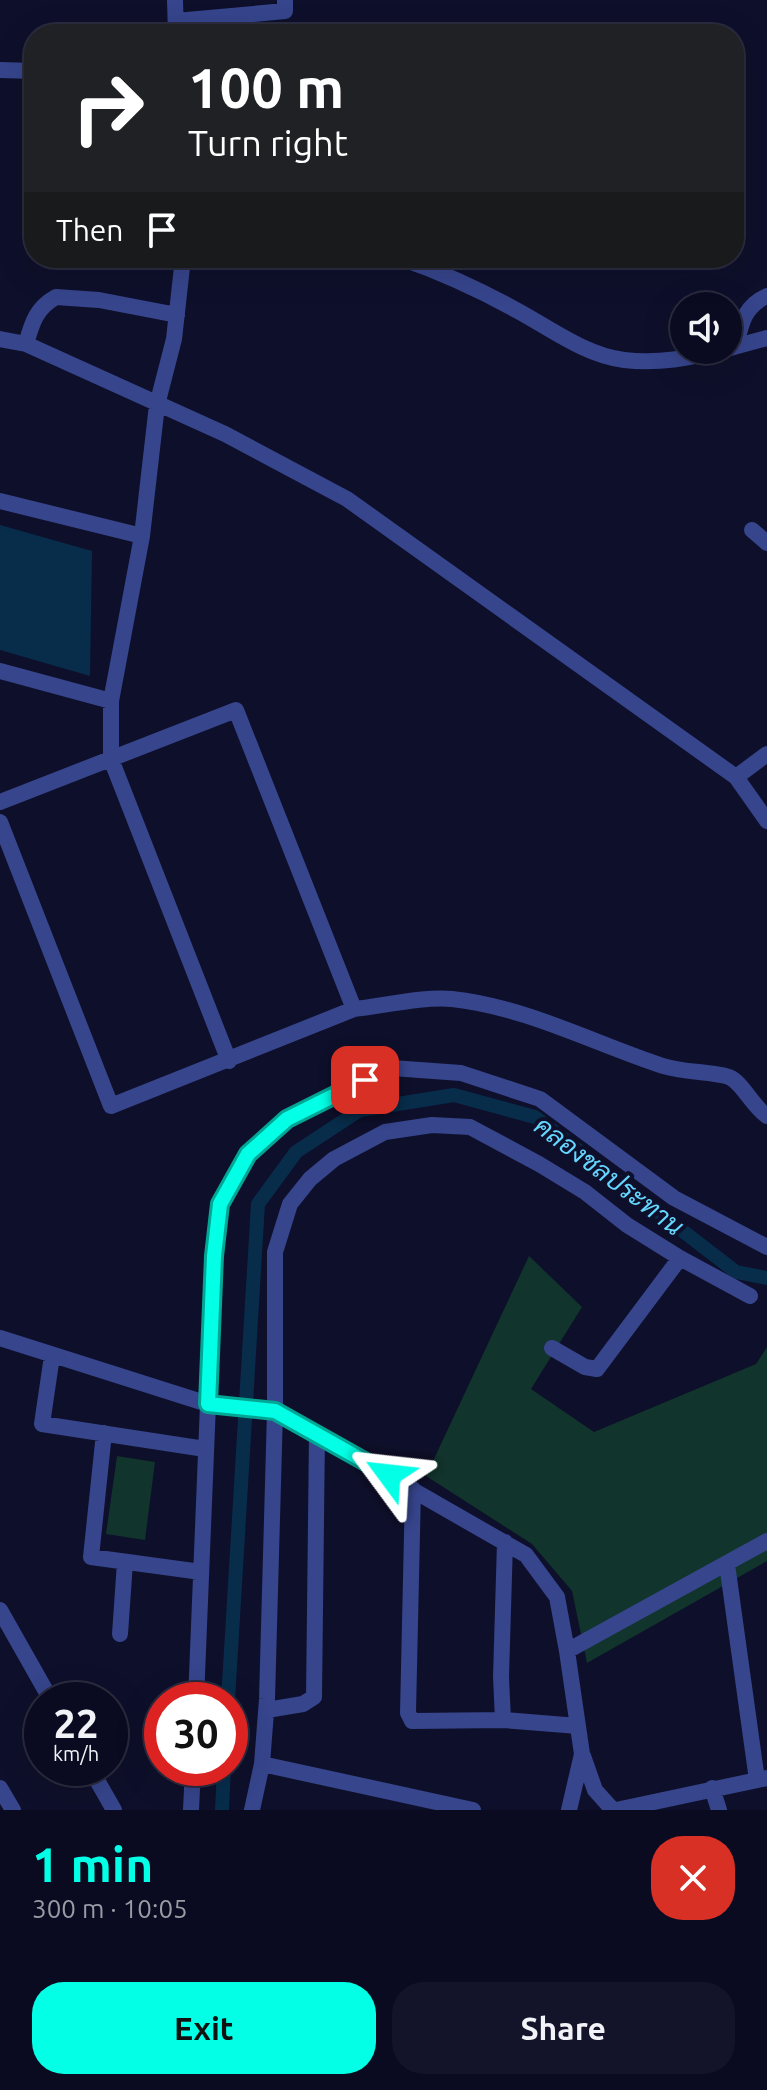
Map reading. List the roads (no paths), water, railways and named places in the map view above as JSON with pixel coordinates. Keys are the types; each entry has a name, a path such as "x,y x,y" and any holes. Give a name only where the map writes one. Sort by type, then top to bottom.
{"street":[{"path":"175,0 176,24"},
{"path":"202,24 285,11 285,0"},
{"path":"0,70 24,71"},
{"path":"182,268 174,339 157,405 142,536 111,701 111,759 229,1061"},
{"path":"432,268 595,353 623,360 670,361"},
{"path":"742,319 754,303 767,296"},
{"path":"26,344 39,309 56,297 99,300 177,315"},
{"path":"742,345 767,338"},
{"path":"0,339 26,344 225,434 347,499 736,777 767,821"},
{"path":"0,501 142,536"},
{"path":"752,530 767,543"},
{"path":"0,671 111,701"},
{"path":"0,802 236,710 354,1009"},
{"path":"736,777 767,754"},
{"path":"0,822 111,1106 354,1009 449,999 536,1019 664,1067 731,1077 755,1108 767,1116"},
{"path":"197,1682 214,1256 220,1204 248,1154 287,1119 392,1068 461,1073 540,1099 674,1198 767,1247"},
{"path":"252,1810 262,1764 267,1710 275,1411 275,1252 290,1204 310,1179 334,1159 385,1132 432,1125 470,1127 539,1164 585,1192 627,1225 750,1296"},
{"path":"552,1348 585,1367 597,1369 680,1258"},
{"path":"0,1338 208,1404 275,1411 526,1555 557,1597 582,1754 595,1790 614,1810 762,1779 727,1564"},
{"path":"52,1356 42,1424 205,1449"},
{"path":"104,1433 91,1557 201,1572"},
{"path":"267,1710 303,1704 314,1697 317,1433"},
{"path":"413,1489 408,1713 412,1721 503,1720 578,1726"},
{"path":"567,1651 767,1541"},
{"path":"503,1720 501,1677 505,1542"},
{"path":"120,1634 125,1562"},
{"path":"0,1610 41,1682"},
{"path":"569,1810 582,1754"},
{"path":"262,1764 473,1810"},
{"path":"100,1786 114,1810"},
{"path":"191,1810 192,1786"},
{"path":"0,1788 13,1810"},
{"path":"712,1788 719,1810"}],"water":[{"path":"0,525 92,551 90,676 0,650"}],"waterway":[{"name":"คลองชลประทาน","path":"229,1682 258,1204 296,1152 360,1110 454,1095 535,1117 736,1272 767,1278"},
{"name":"คลองชลประทาน","path":"222,1810 223,1786"}]}
